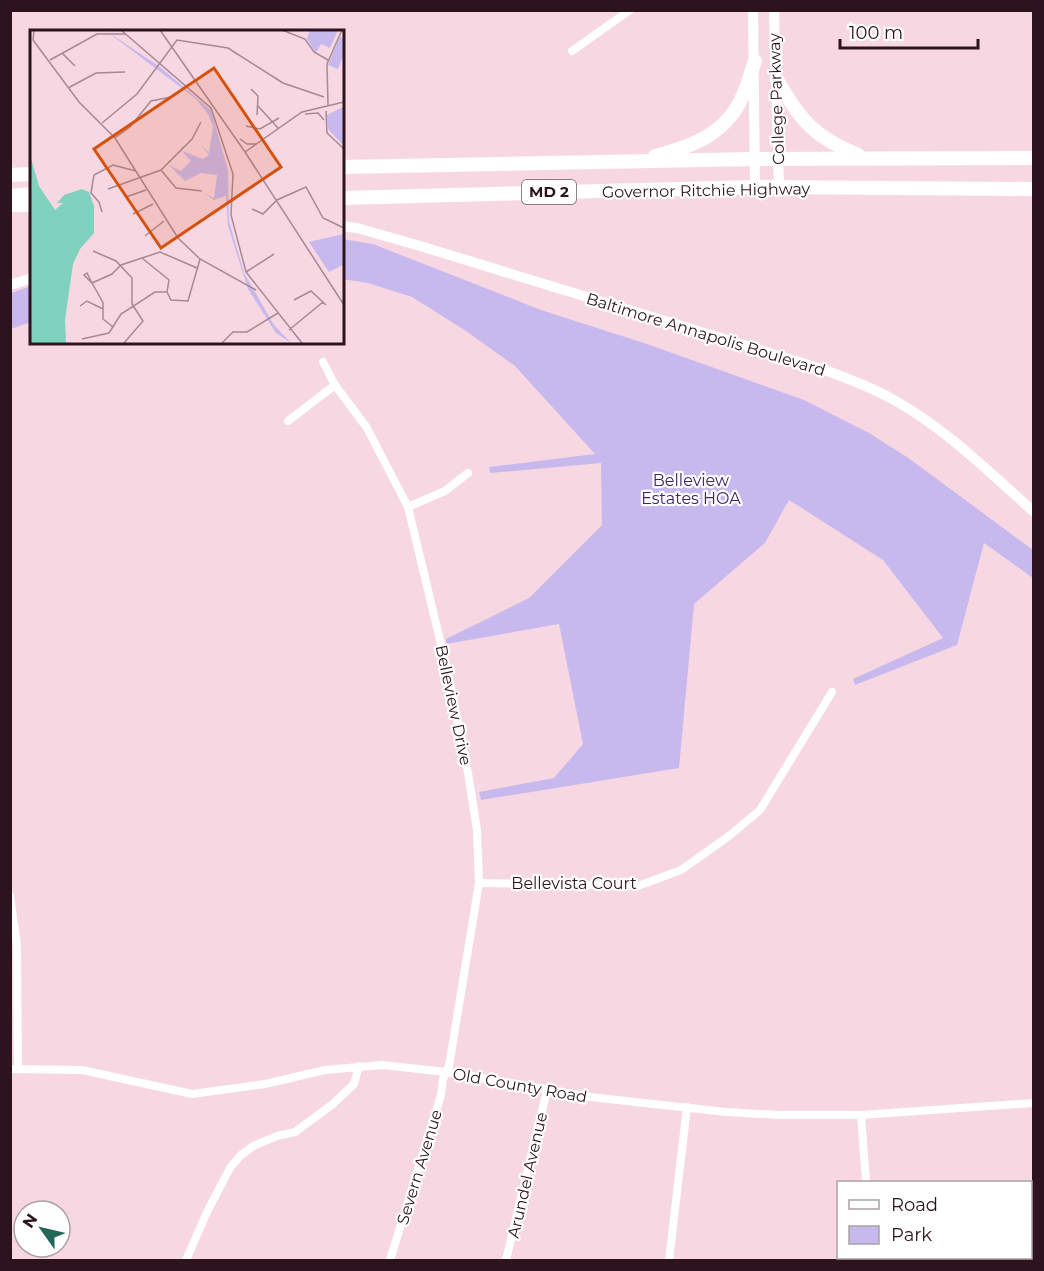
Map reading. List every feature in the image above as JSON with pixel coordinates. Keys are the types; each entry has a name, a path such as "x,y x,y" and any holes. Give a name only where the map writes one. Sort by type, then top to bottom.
{"highway":[{"path":"634,162 702,141 714,132 737,108 755,61"},
{"path":"777,80 792,107 821,137 865,159"},
{"name":"Governor Ritchie Highway","path":"344,167 755,159 1034,158"},
{"path":"10,175 30,174"},
{"name":"Governor Ritchie Highway","path":"344,198 755,187 1034,189"},
{"path":"10,196 30,194"},
{"path":"10,205 30,205"}],"street":[{"path":"572,51 630,10"},
{"name":"College Parkway","path":"753,10 755,187"},
{"name":"College Parkway","path":"774,10 779,188"},
{"name":"Baltimore Annapolis Boulevard","path":"344,226 407,242 822,369 861,384 894,400 948,437 1034,512"},
{"path":"10,285 30,279"},
{"name":"Belleview Drive","path":"323,362 335,385 367,428 408,507 444,658 468,773 477,831 479,883 449,1066 446,1072"},
{"path":"288,421 335,385"},
{"path":"408,507 444,491 468,473"},
{"name":"Bellevista Court","path":"479,883 638,886 681,870 729,836 760,810 832,692"},
{"path":"10,896 17,945 14,1068"},
{"name":"Old County Road","path":"14,1068 82,1070 192,1094 265,1084 325,1070 382,1065 446,1072 590,1097 726,1112 778,1115 861,1115 1034,1103"},
{"path":"186,1260 207,1212 230,1168 240,1156 253,1146 295,1132 333,1104 354,1084 359,1066"},
{"name":"Severn Avenue","path":"390,1260 446,1072"},
{"name":"Arundel Avenue","path":"506,1260 547,1090"},
{"path":"669,1260 687,1107"},
{"path":"861,1115 866,1181"}],"green space":[{"name":"Belleview Estates HOA","path":"344,239 373,244 541,310 647,344 804,400 869,433 907,457 1033,550 1033,578 984,543 957,645 855,685 853,679 943,638 883,560 789,500 765,543 694,604 679,768 481,800 479,792 554,778 583,744 559,624 446,644 446,639 529,598 602,525 601,463 490,473 489,467 595,454 515,366 466,331 412,297 368,283 344,279"},
{"path":"30,286 30,322 11,329 11,293"}]}
